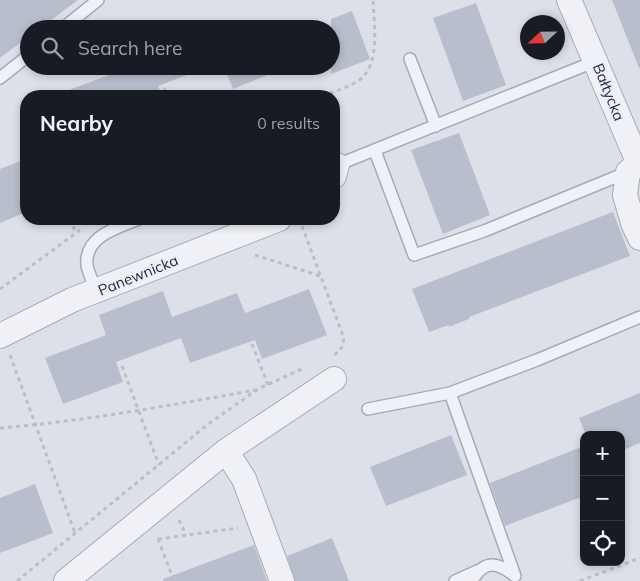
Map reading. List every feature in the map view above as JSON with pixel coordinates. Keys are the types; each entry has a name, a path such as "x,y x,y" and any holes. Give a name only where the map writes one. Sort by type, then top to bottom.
{"street":[{"name":"Bałtycka","path":"569,0 596,61 636,167 625,194 633,223 640,238"},
{"name":"Panewnicka","path":"5,345 72,300 263,225"},
{"path":"66,581 332,367"},
{"path":"226,452 244,479 282,581"}],"lane":[{"path":"73,20 98,0"},
{"path":"410,59 436,126"},
{"path":"340,166 596,61"},
{"path":"0,78 20,62"},
{"path":"375,151 414,255 484,231 636,167"},
{"path":"96,291 87,264 90,248 101,235 125,225"},
{"path":"368,409 450,393 537,360 640,317"},
{"path":"450,393 515,578"},
{"path":"455,581 475,576 492,565 503,566 515,578"}],"path":[{"path":"336,90 358,81 365,75 374,60 373,0"},
{"path":"73,225 76,233"},
{"path":"302,226 344,343 332,367"},
{"path":"0,289 82,228"},
{"path":"248,252 321,276"},
{"path":"252,344 268,385"},
{"path":"5,345 76,533"},
{"path":"0,428 36,425 139,410 258,389 312,364"},
{"path":"122,366 159,465"},
{"path":"17,581 207,425 258,389"},
{"path":"178,519 186,535"},
{"path":"158,539 244,528"},
{"path":"156,534 174,581"},
{"path":"580,581 640,558"}],"building":[{"path":"0,0 78,0 51,20 20,20 20,43 0,58"},
{"path":"612,0 640,0 640,68 639,68"},
{"path":"476,3 506,85 463,101 433,18"},
{"path":"352,11 370,59 340,71 340,20 331,19"},
{"path":"109,75 187,75 158,86 160,90 69,90"},
{"path":"228,75 267,75 233,89"},
{"path":"459,133 490,215 443,234 411,150"},
{"path":"20,161 20,215 0,223 0,169"},
{"path":"613,212 630,256 469,317 469,319 449,327 449,325 429,332 412,289"},
{"path":"309,289 327,335 262,359 255,340 190,363 181,338 116,362 123,382 63,404 45,358 106,335 99,315 163,291 172,317 237,293 245,313"},
{"path":"640,393 640,443 625,449 625,431 584,431 579,418"},
{"path":"451,435 467,475 386,506 370,467"},
{"path":"580,448 580,498 505,526 490,483"},
{"path":"35,484 53,533 0,553 0,498"},
{"path":"332,538 349,581 295,581 287,556"},
{"path":"254,545 267,581 163,581 163,579"}]}
